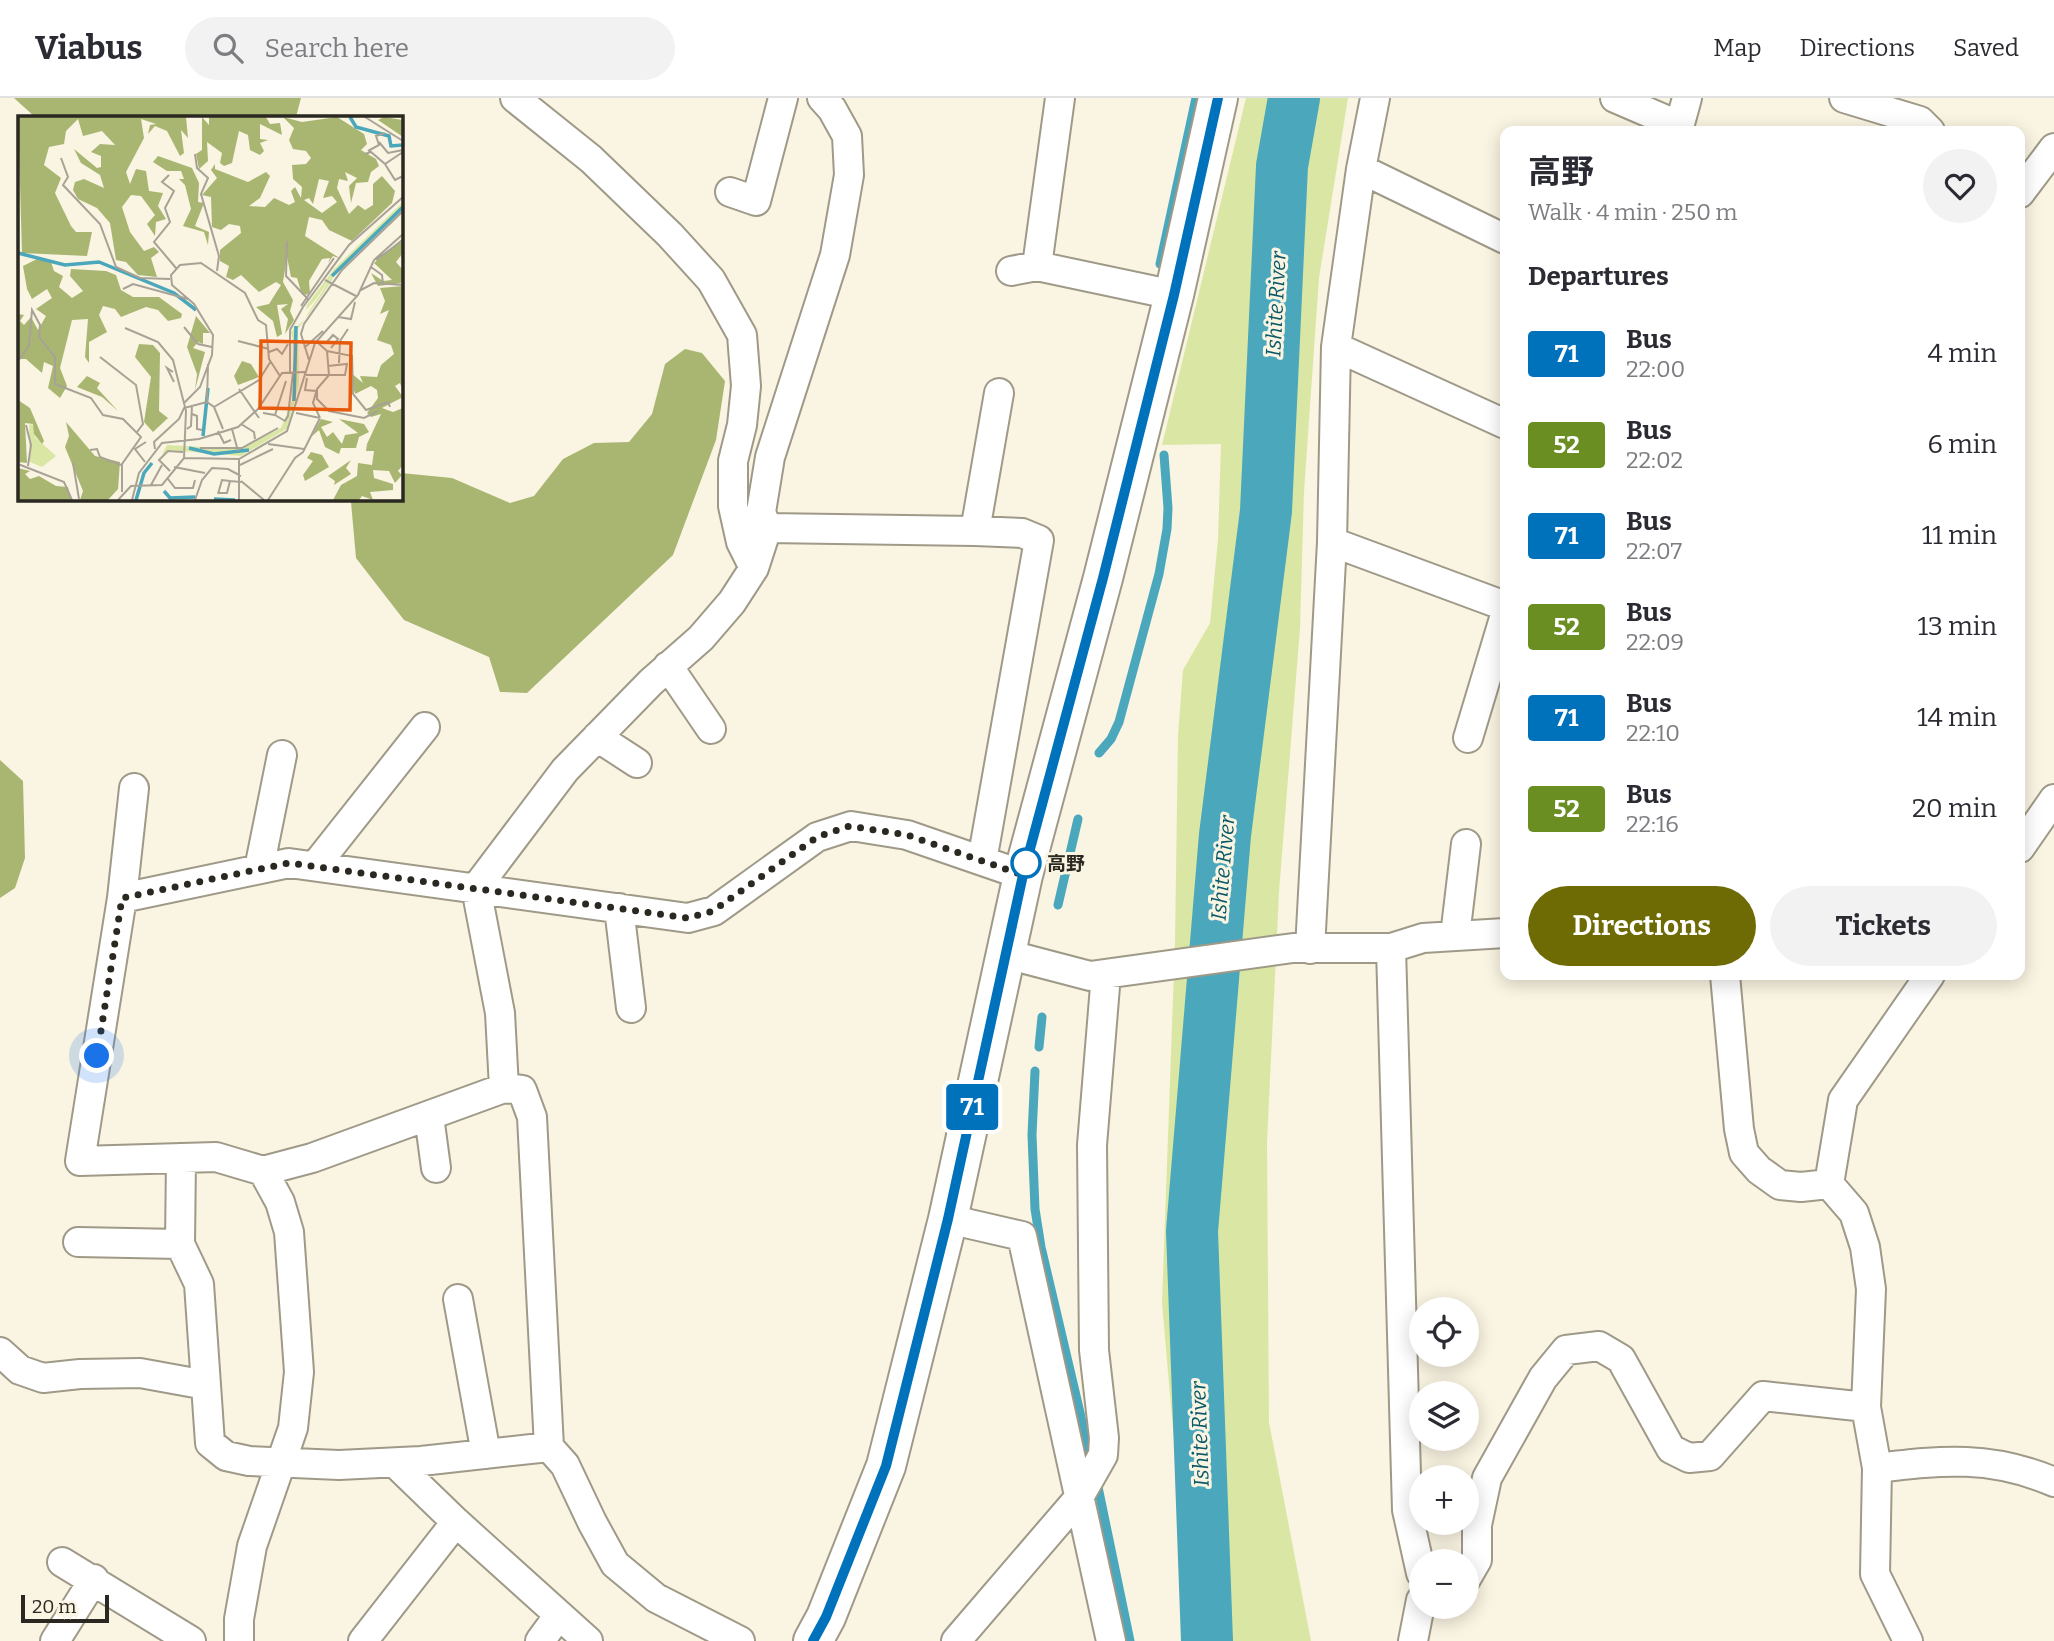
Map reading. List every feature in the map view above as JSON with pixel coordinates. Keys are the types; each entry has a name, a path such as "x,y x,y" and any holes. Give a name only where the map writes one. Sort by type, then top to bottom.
{"highway":[{"path":"815,1640 886,1466 948,1219 1023,875 1103,578 1174,295 1218,98"}],"street":[{"path":"515,98 591,159 670,235 711,280 742,335 746,386 742,425 733,461 733,506 741,542 754,568"},
{"path":"730,192 756,201 783,98"},
{"path":"504,1088 500,1013 476,888 565,770 668,666 701,638 732,602 754,568 767,528 761,512 770,457 835,255 849,175 847,136 832,108 822,98"},
{"path":"1060,98 1024,269 1174,295"},
{"path":"1301,949 1332,542 1336,347 1361,169 1375,98"},
{"path":"1615,98 1675,126"},
{"path":"1680,126 1687,98"},
{"path":"1844,98 1920,121 1925,126"},
{"path":"2025,186 2054,148"},
{"path":"1361,169 1500,237"},
{"path":"1336,347 1500,422"},
{"path":"975,531 999,393"},
{"path":"767,528 1022,533 1038,540 982,861"},
{"path":"1332,542 1500,604"},
{"path":"1468,738 1500,632"},
{"path":"668,666 711,729"},
{"path":"316,866 425,726"},
{"path":"597,737 637,764"},
{"path":"259,869 282,755"},
{"path":"134,788 122,898 80,1161 216,1157 263,1171 312,1158 504,1088 522,1090 531,1116 549,1447 565,1465 615,1564 656,1598 740,1641"},
{"path":"2025,841 2054,799"},
{"path":"122,898 289,863 688,918 713,911 817,837 850,826 907,835 1023,875"},
{"path":"1455,936 1466,844"},
{"path":"620,908 631,1008"},
{"path":"1006,954 1090,975 1301,949 1391,948 1423,938 1500,933"},
{"path":"1391,948 1407,1510 1416,1549"},
{"path":"956,1641 1078,1499 1103,1455 1104,1438 1094,1350 1091,1159 1106,974"},
{"path":"1725,980 1739,1129 1744,1153 1759,1170 1780,1185 1801,1187 1829,1184"},
{"path":"1829,1184 1843,1100 1927,980"},
{"path":"429,1116 436,1168"},
{"path":"181,1158 180,1244 198,1283 210,1443 226,1456 249,1461 339,1465 395,1463 549,1447"},
{"path":"239,1641 239,1619 252,1546 293,1428 297,1391 298,1358 289,1233 280,1202 263,1171"},
{"path":"1829,1184 1854,1213 1865,1247 1871,1289 1866,1407 1877,1468 1875,1574 1909,1641"},
{"path":"948,1219 1022,1236 1111,1641"},
{"path":"78,1242 180,1244"},
{"path":"458,1298 486,1454"},
{"path":"1477,1549 1478,1525 1487,1478 1543,1378 1566,1350 1599,1346 1621,1359 1671,1449 1689,1458 1710,1456 1763,1396 1866,1407"},
{"path":"0,1352 20,1370 43,1378 140,1373 206,1385"},
{"path":"1877,1468 1937,1461 1979,1461 2027,1471 2054,1482"},
{"path":"395,1463 588,1641"},
{"path":"363,1641 456,1521"},
{"path":"62,1562 94,1579 191,1641"},
{"path":"55,1641 94,1579"},
{"path":"540,1641 559,1615"},
{"path":"1413,1641 1417,1619"}],"green space":[{"path":"14,98 301,98 296,116 34,116"},
{"path":"1246,98 1348,98 1319,278 1304,492 1300,628 1279,892 1267,1142 1269,1422 1311,1641 1183,1641 1177,1475 1162,1303 1175,942 1178,735 1183,670 1210,623 1218,539 1221,444 1162,445"},
{"path":"685,349 702,353 725,381 716,440 673,555 527,693 500,692 489,657 404,620 356,558 351,502 402,500 402,473 452,478 510,503 534,496 563,459 594,443 629,442 652,414 665,364"},
{"path":"0,760 23,781 25,858 15,888 0,898"}],"waterway":[{"path":"1160,264 1196,98"},
{"name":"Ishite River","path":"1207,1641 1192,1231 1225,835 1266,511 1282,166 1294,98"},
{"path":"1099,753 1111,739 1119,722 1159,574 1168,508 1164,455"},
{"path":"1058,905 1078,819"},
{"path":"1039,1047 1042,1017"},
{"path":"1035,1071 1032,1135 1035,1209 1041,1247 1090,1455"},
{"path":"1098,1487 1130,1641"}],"bus line":[{"name":"71","path":"813,1641 826,1617 886,1466 948,1219 1023,875 1103,578 1174,295 1218,98"}],"place":[{"name":"高野","path":"1026,863"}],"route":[{"path":"97,1056 122,898 289,863 688,918 713,911 817,837 850,826 907,835 1023,875 1026,863"}]}
